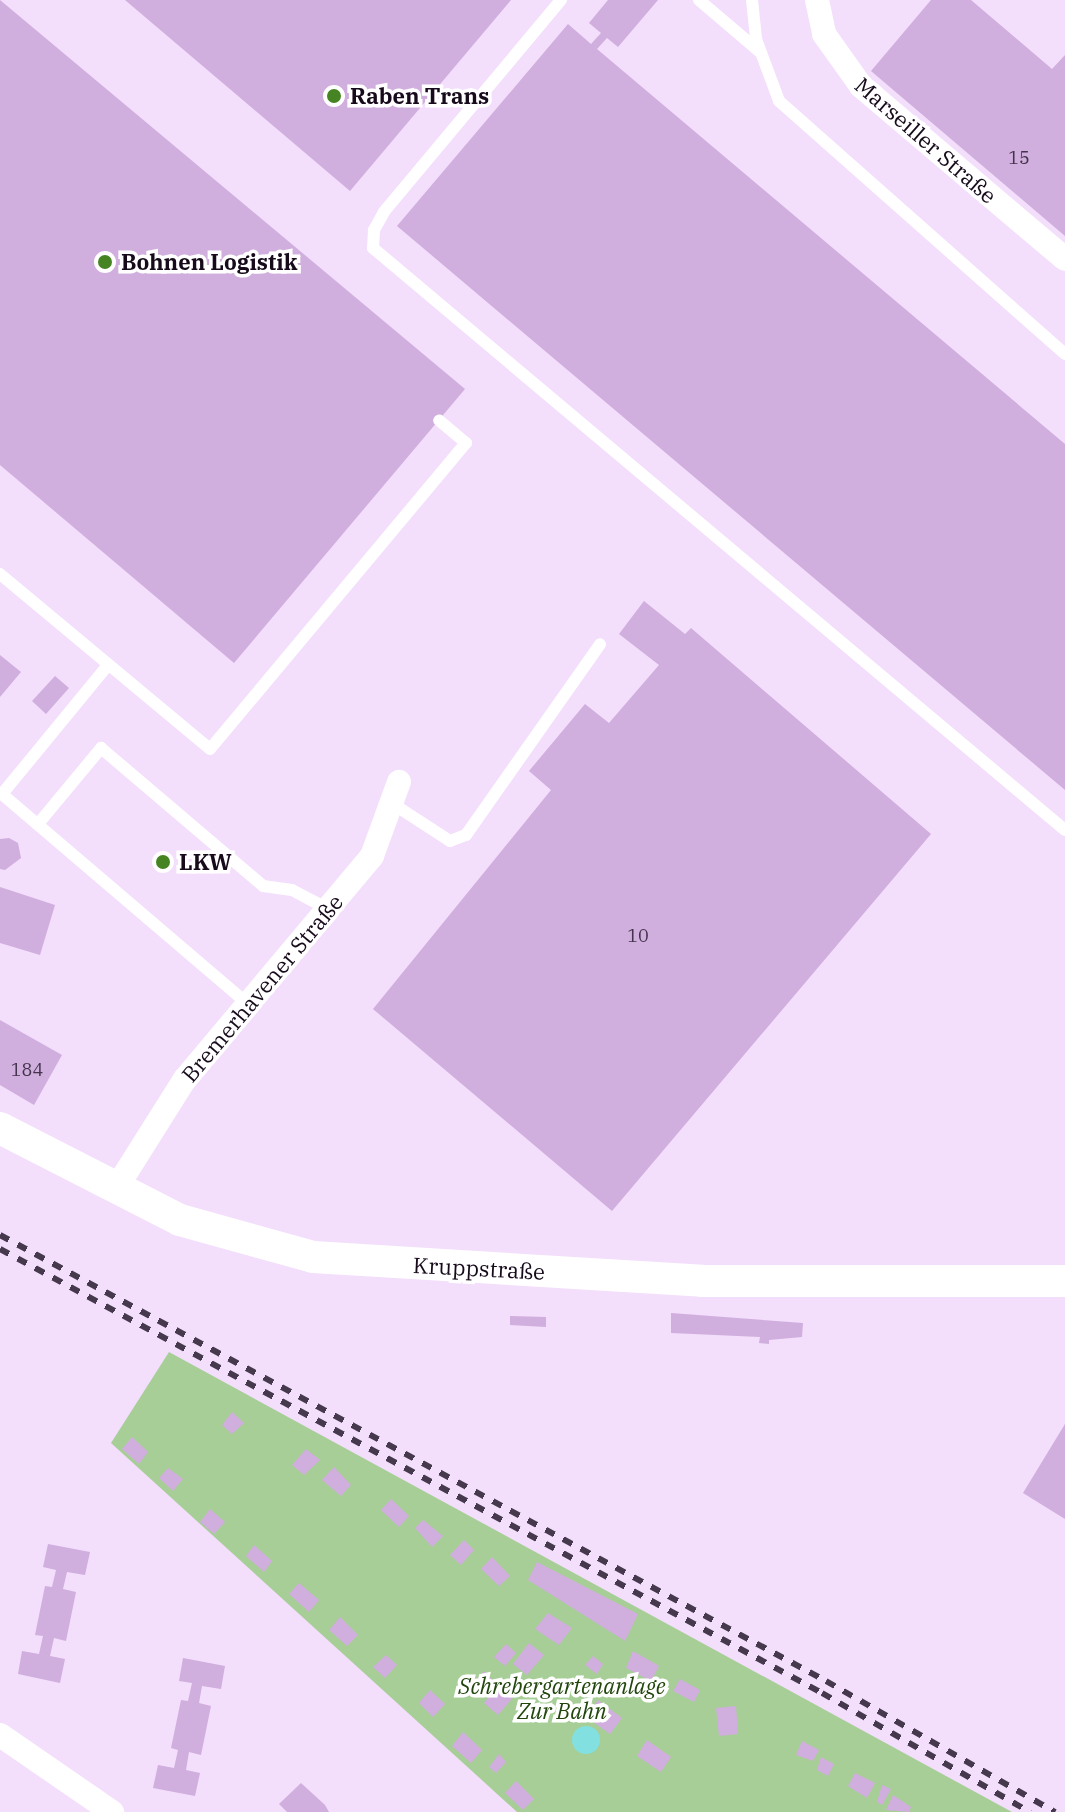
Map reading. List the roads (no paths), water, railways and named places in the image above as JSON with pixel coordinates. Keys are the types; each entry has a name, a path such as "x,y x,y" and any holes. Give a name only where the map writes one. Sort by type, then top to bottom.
{"street":[{"name":"Marseiller Straße","path":"817,0 824,34 861,86 1065,259"},
{"name":"Bremerhavener Straße","path":"115,1190 185,1079 372,856 396,793"},
{"name":"Kruppstraße","path":"0,1128 115,1190 180,1220 313,1257 702,1281 1065,1281"},
{"name":"Kruppstraße","path":"987,1281 1028,1295 1065,1296"},
{"path":"0,1735 112,1812"}],"lane":[{"path":"561,0 384,212 374,230 373,248 1065,830"},
{"path":"699,0 760,52"},
{"path":"752,0 760,52 779,101 1065,354"},
{"path":"0,574 210,749 466,443 439,420"},
{"path":"396,793 450,841 466,835 600,644"},
{"path":"108,665 2,794 248,1004"},
{"path":"38,824 101,748 263,886 292,890 328,909"}],"railway":[{"path":"0,1235 826,1681 1055,1812"},
{"path":"0,1249 822,1693 1030,1812"}],"place":[{"name":"Raben Trans","path":"334,96"},
{"name":"Bohnen Logistik","path":"105,262"},
{"name":"LKW","path":"163,862"}],"park label":[{"name":"Schrebergartenanlage Zur Bahn","path":"562,1698"}]}
